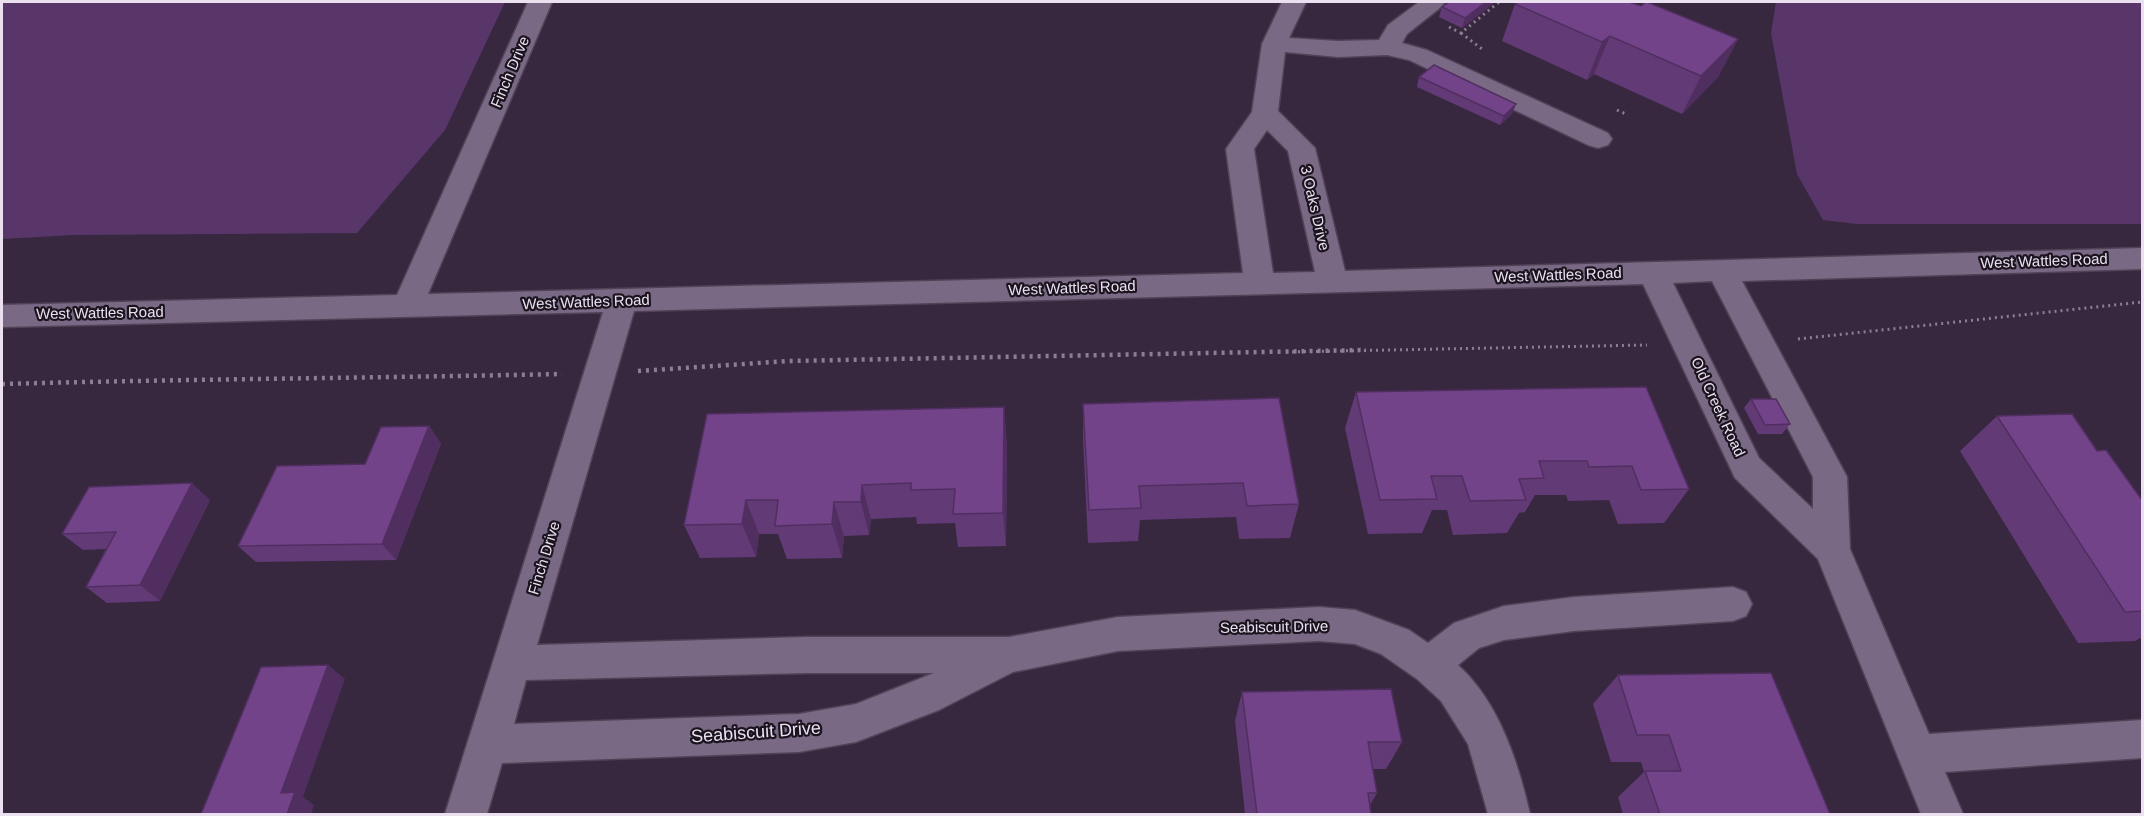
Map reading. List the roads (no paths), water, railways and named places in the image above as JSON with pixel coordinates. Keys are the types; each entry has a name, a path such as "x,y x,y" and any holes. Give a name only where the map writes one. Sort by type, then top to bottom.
{"street":[{"name":"Finch Drive","path":"407,306 540,2"},
{"path":"1260,284 1240,149 1265,113 1274,44 1294,2"},
{"path":"1387,47 1397,30 1437,13"},
{"path":"1274,44 1338,49 1387,47 1418,55 1598,138"},
{"name":"3 Oaks Drive","path":"1265,113 1301,148 1333,282"},
{"name":"West Wattles Road","path":"2,316 1260,284 2142,258"},
{"name":"Old Creek Road","path":"1721,270 1830,477 1833,549 1942,814"},
{"name":"Old Creek Road","path":"1653,273 1747,468 1833,549"},
{"name":"Finch Drive","path":"466,814 622,301"},
{"path":"1431,666 1451,646 1467,635 1504,623 1575,614 1733,604"},
{"name":"Seabiscuit Drive","path":"512,663 807,654 1009,654 1118,634 1319,624 1355,627 1395,642 1431,666 1455,688 1486,735 1509,814"},
{"name":"Seabiscuit Drive","path":"488,744 799,733 856,723 925,697 1009,654"},
{"path":"1918,754 2142,739"}]}
